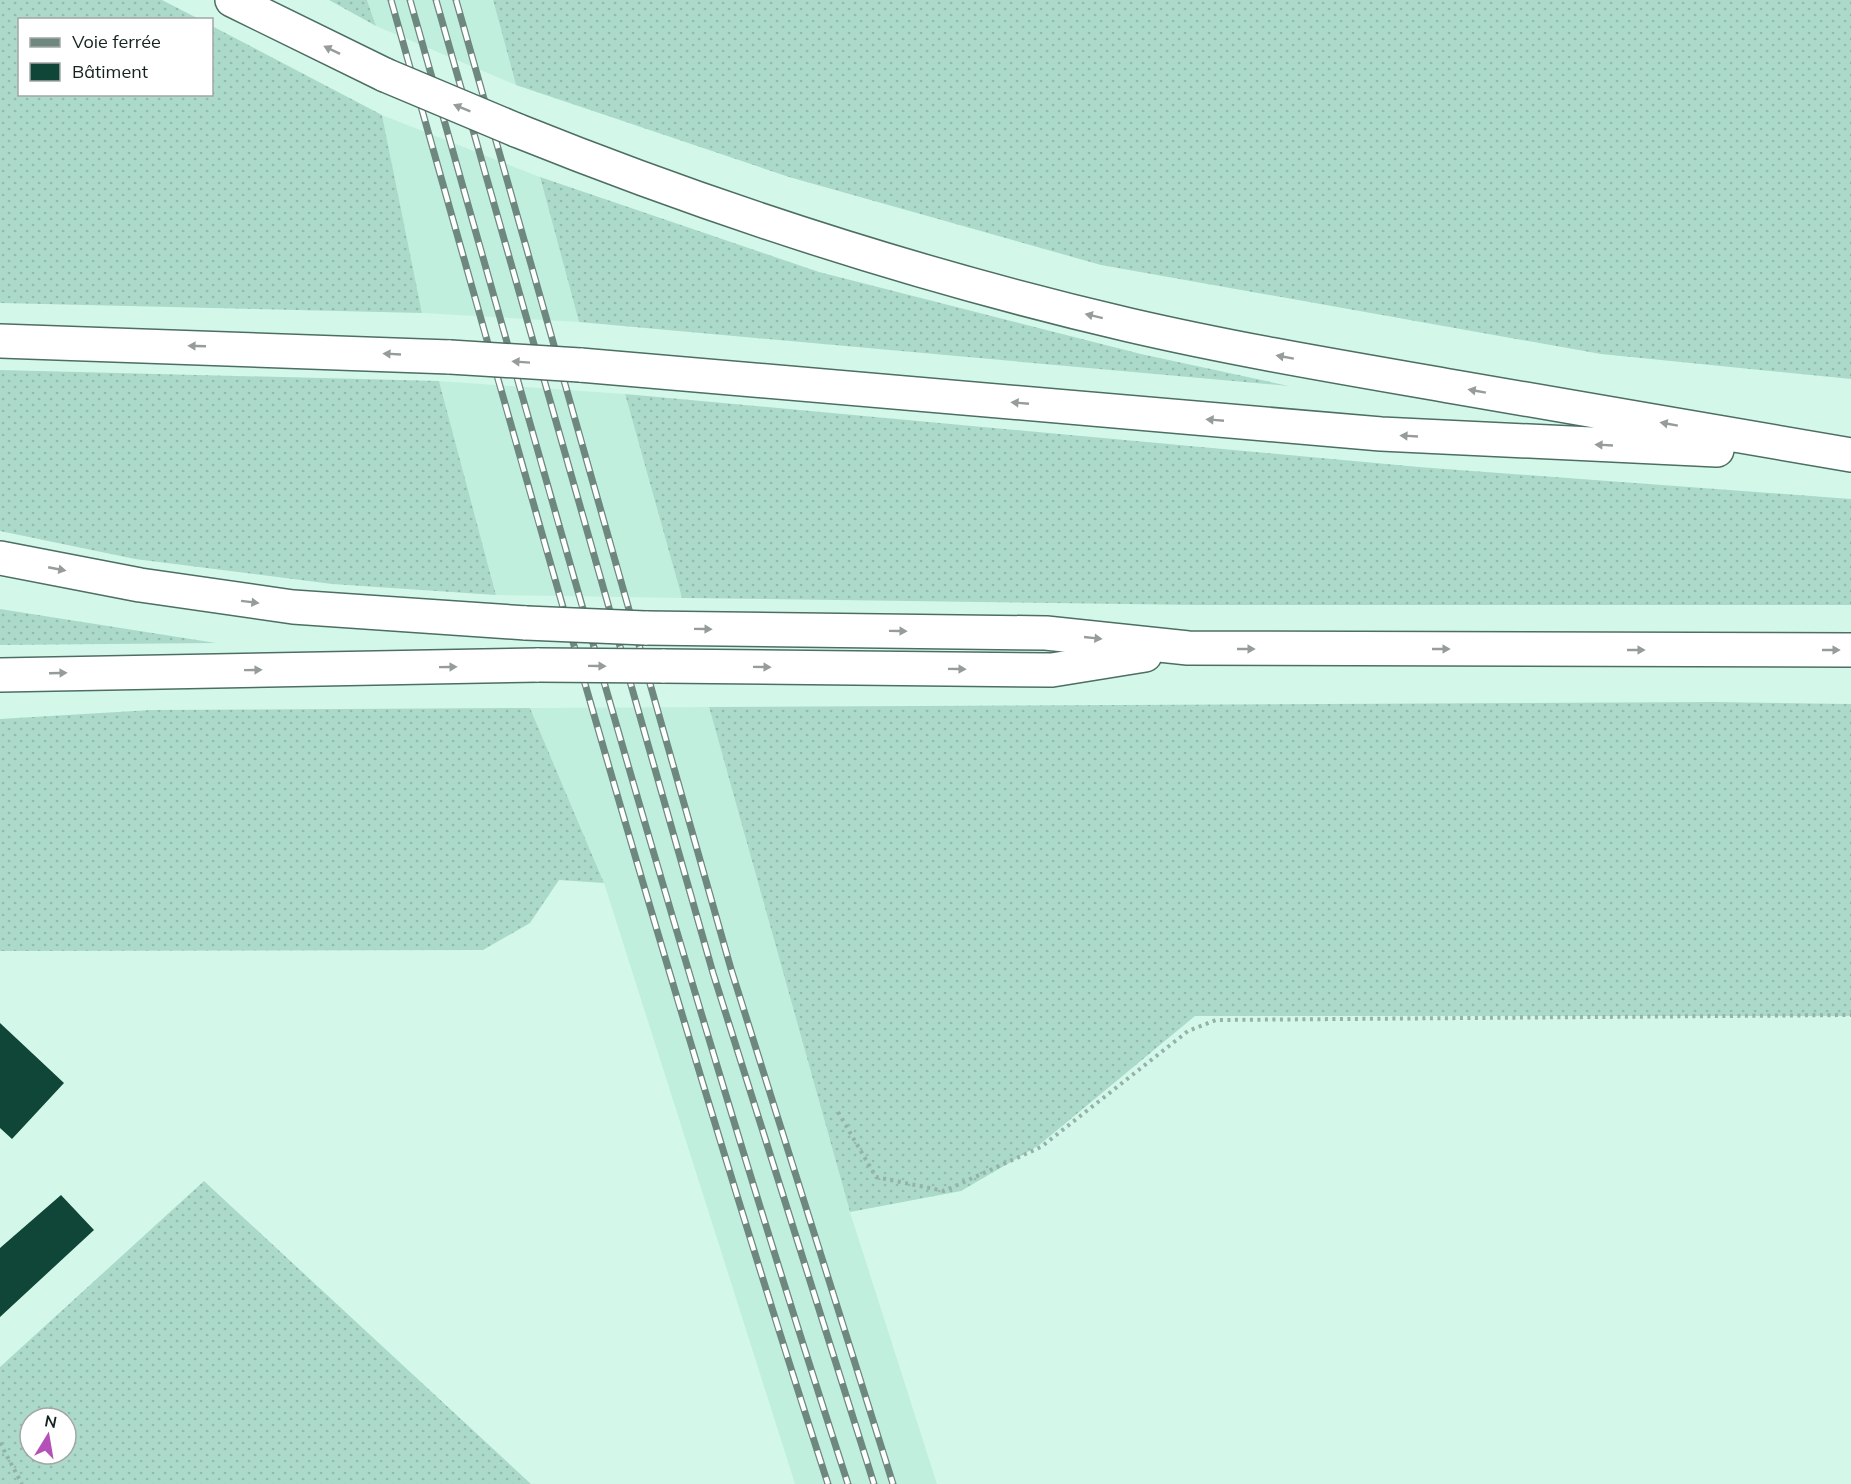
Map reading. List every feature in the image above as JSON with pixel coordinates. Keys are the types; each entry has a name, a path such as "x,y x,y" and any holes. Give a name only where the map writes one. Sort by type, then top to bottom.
{"highway":[{"path":"232,0 385,75 516,130 692,196 852,250 1002,294 1132,326 1301,360 1851,455"},
{"path":"0,341 450,357 580,365 1381,434 1851,455"},
{"path":"0,558 140,585 293,607 526,623 645,628 1046,633 1188,648 1851,650"},
{"path":"0,675 538,665 1052,670 1188,648"}],"path":[{"path":"838,1112 876,1177 944,1191 1041,1147 1188,1031 1216,1020 1851,1015"},
{"path":"0,1443 22,1484"}],"shaded area":[{"path":"0,0 162,0 197,18 18,18 18,96 213,96 213,27 382,115 422,313 0,303"},
{"path":"329,0 367,0 376,26"},
{"path":"367,0 493,0 516,85 376,26"},
{"path":"493,0 1851,0 1851,379 1601,354 1101,265 789,177 516,85"},
{"path":"382,115 540,177 579,322 422,313"},
{"path":"540,177 819,272 1141,354 1289,386 579,322"},
{"path":"0,370 439,381 496,595 332,584 135,559 0,531"},
{"path":"439,381 625,394 682,598 496,595"},
{"path":"625,394 1419,467 1851,499 1851,605 1196,605 682,598"},
{"path":"0,609 216,643 0,645"},
{"path":"1714,702 1851,704 1851,1016 1195,1016 1038,1146 961,1191 850,1212 709,707"},
{"path":"709,707 850,1212 937,1484 795,1484 604,883 530,708"},
{"path":"530,708 604,883 559,880 530,923 483,950 0,951 0,719 151,710"},
{"path":"204,1181 531,1484 0,1484 0,1367"}],"building":[{"path":"0,1023 64,1083 12,1139 0,1128"},
{"path":"61,1195 94,1230 0,1317 0,1248"}],"railway":[{"path":"391,0 602,744 712,1115 828,1484"},
{"path":"410,0 676,929 789,1300 848,1484"},
{"path":"436,0 713,973 874,1484"},
{"path":"456,0 731,969 893,1484"}]}
